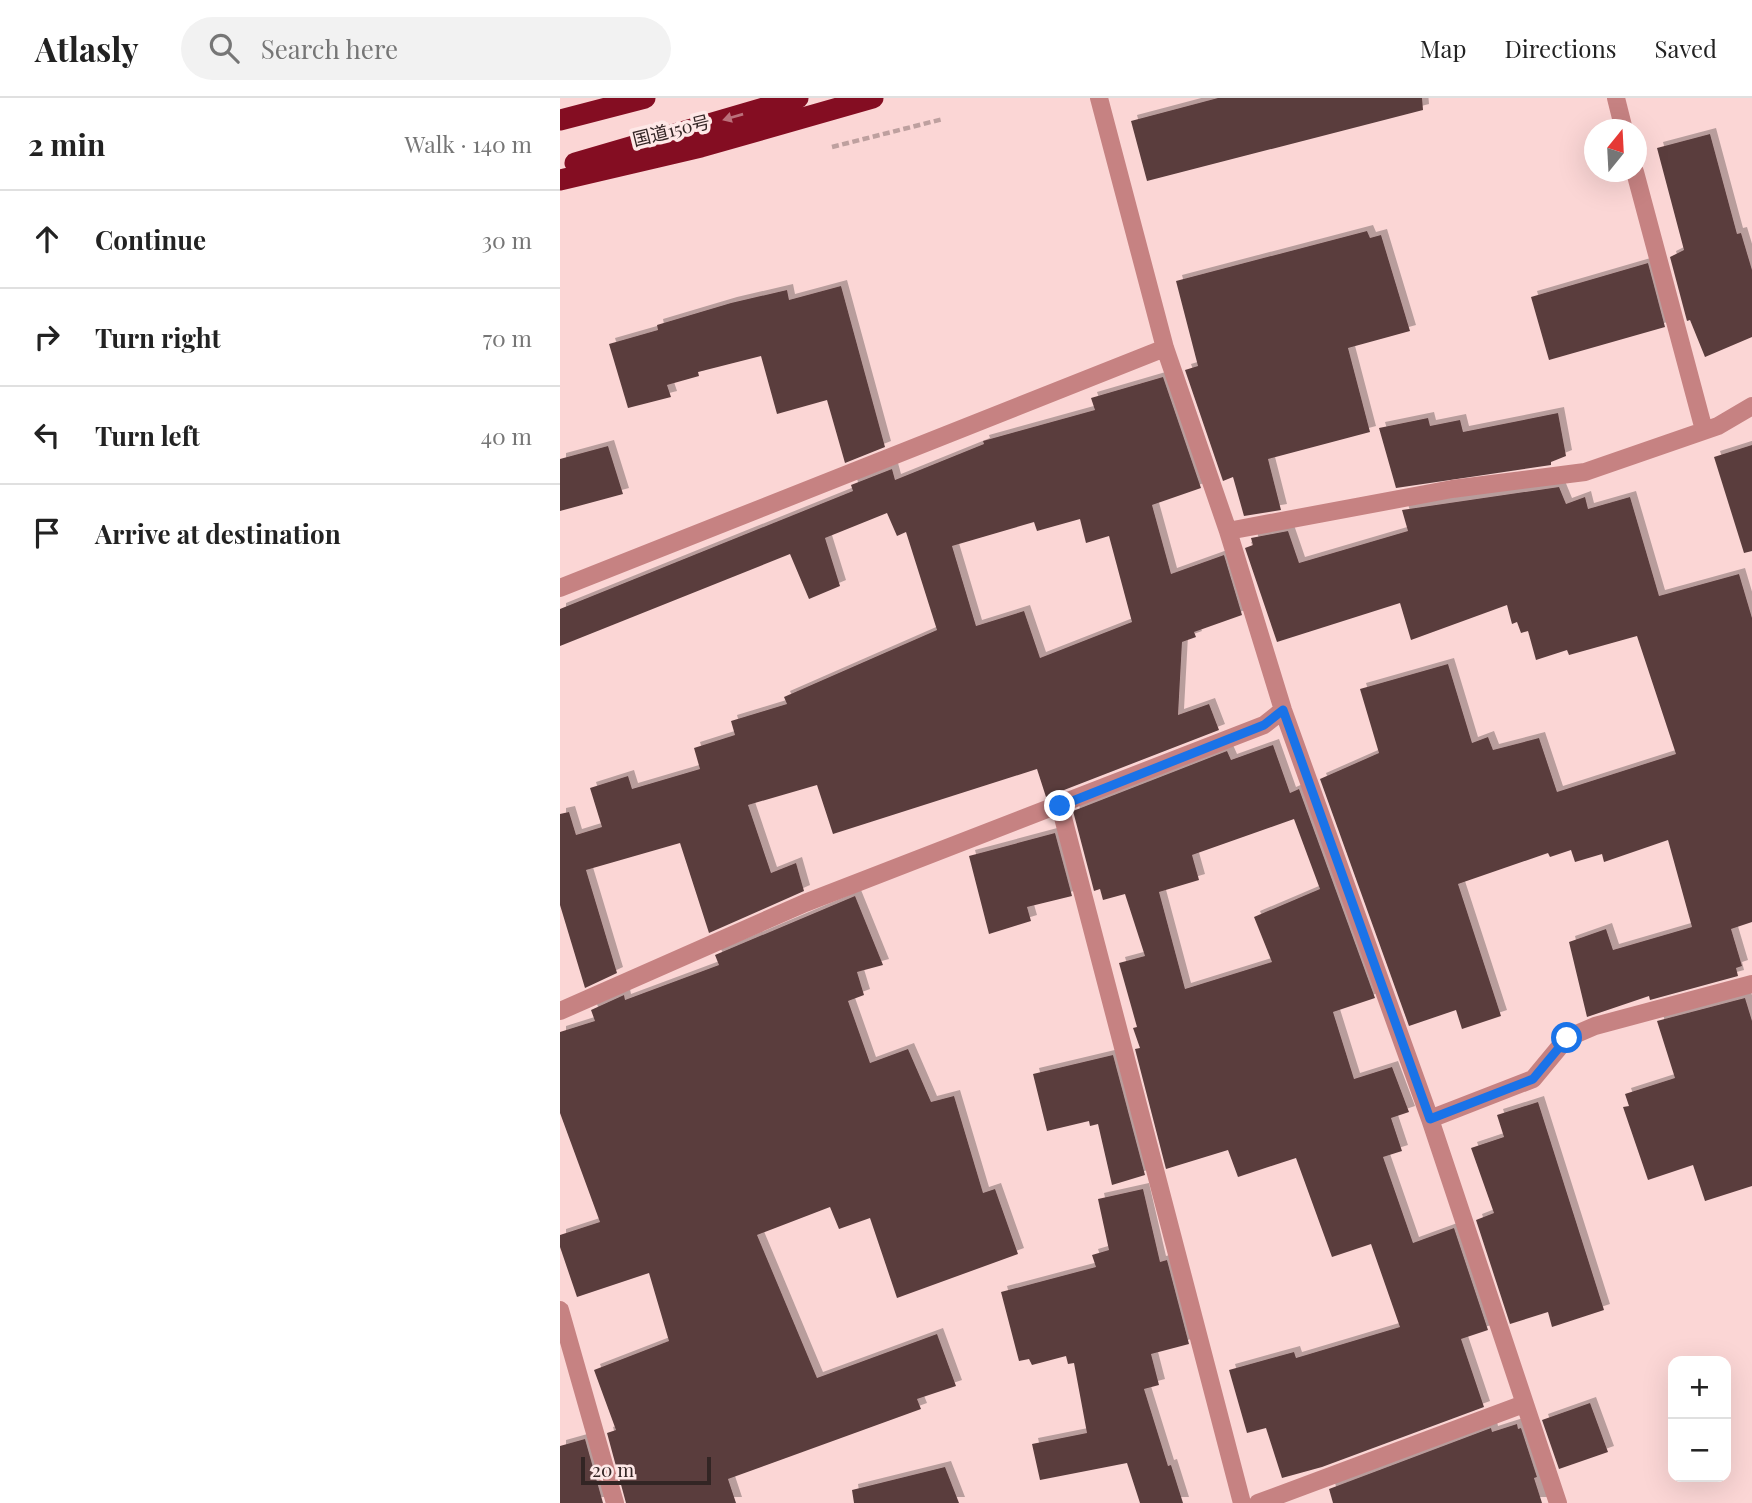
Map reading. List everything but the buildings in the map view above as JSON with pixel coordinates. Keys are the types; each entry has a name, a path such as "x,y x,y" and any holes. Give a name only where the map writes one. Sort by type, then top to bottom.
{"highway":[{"path":"560,120 645,98"},
{"path":"560,168 799,98"},
{"name":"国道150号","path":"560,180 701,147 873,98"}],"street":[{"path":"1099,98 1165,348 1228,531 1283,710 1430,1119 1558,1503"},
{"path":"1615,98 1621,119"},
{"path":"1638,182 1704,430"},
{"path":"560,588 1165,348"},
{"path":"1228,531 1452,489 1585,472 1704,430 1752,406"},
{"path":"560,1011 805,903 1264,725 1283,710"},
{"path":"1060,806 1242,1503"},
{"path":"1430,1119 1533,1079 1567,1038 1595,1026 1752,984"},
{"path":"560,1310 615,1503"},
{"path":"1258,1503 1524,1404"}],"route":[{"path":"1060,806 1264,725 1283,710 1430,1119 1533,1079 1567,1038"}]}
